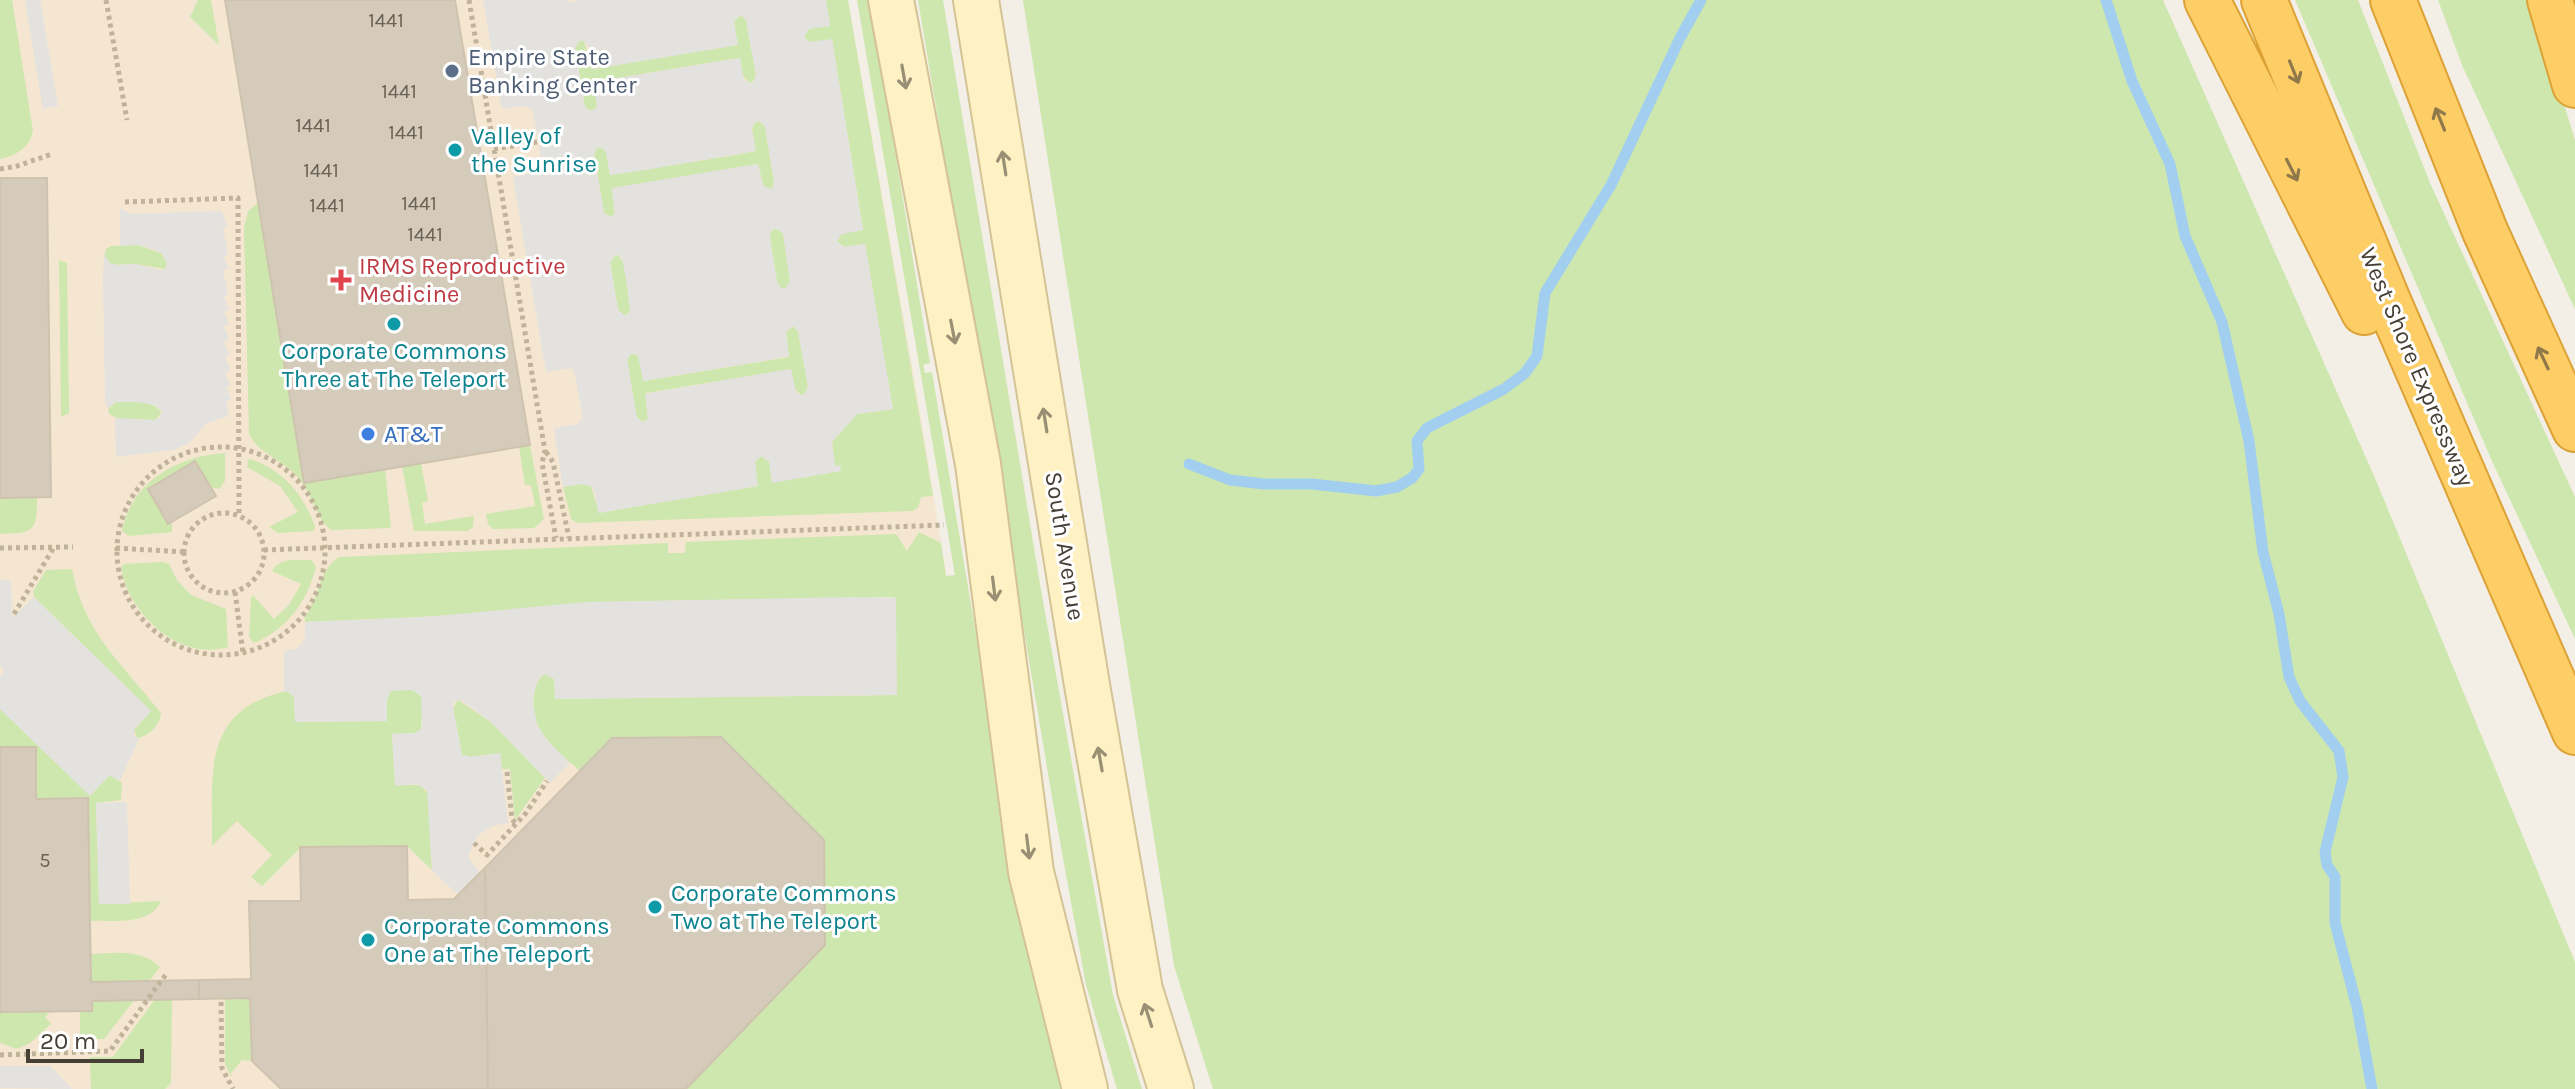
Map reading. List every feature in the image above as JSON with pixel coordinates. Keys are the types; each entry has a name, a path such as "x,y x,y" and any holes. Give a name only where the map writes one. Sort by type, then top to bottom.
{"highway":[{"path":"2207,0 2568,717"},
{"name":"West Shore Expressway","path":"2264,0 2394,315 2568,717"},
{"path":"2393,0 2485,231 2575,429"},
{"path":"2550,0 2575,85"}],"street":[{"path":"891,0 978,464 1031,872 1085,1089"},
{"name":"South Avenue","path":"976,0 1087,685 1140,990 1171,1089"}],"path":[{"path":"106,0 127,120"},
{"path":"469,0 545,451 542,463 556,538"},
{"path":"494,149 537,142"},
{"path":"0,169 52,154"},
{"path":"125,202 238,198 239,516"},
{"path":"221,446 239,449 265,457 285,468 301,484 314,503 322,525 324,567 319,587 298,622 265,646 243,653 207,655 166,641 134,611 123,591 116,548 119,525 140,484 157,468 198,449 221,446"},
{"path":"545,451 553,462 569,538"},
{"path":"214,514 239,516 250,522 258,531 264,550 261,568 255,579 235,592 210,591 200,584 191,576 184,552 193,528 214,514"},
{"path":"264,550 944,525"},
{"path":"14,614 54,547"},
{"path":"0,548 73,547"},
{"path":"116,548 184,552"},
{"path":"235,592 243,653"},
{"path":"507,772 512,819 516,824"},
{"path":"474,843 487,855 526,813 547,781"},
{"path":"0,1055 110,1051 167,973"},
{"path":"221,1002 222,1068 233,1089"}],"shaded area":[{"path":"0,0 848,0 959,654 1048,1089 0,1089"},
{"path":"25,0 40,0 58,106 43,109"},
{"path":"483,0 567,0 573,3 578,0 826,0 830,26 809,29 804,37 809,42 832,39 863,230 842,234 837,241 844,247 865,244 893,409 857,414 832,442 835,466 840,465 841,471 772,483 769,462 761,456 755,462 758,486 598,513 591,486 563,487 554,428 578,424 583,417 574,370 546,372 513,177 538,172 542,163 533,110 523,106 502,109","holes":["741,15 746,20 756,75 753,82 744,80 740,58 593,82 597,107 591,111 585,107 575,48 579,41 588,45 591,69 738,45 734,21","759,121 765,126 774,182 772,189 763,186 758,164 612,188 615,214 610,217 604,213 594,154 597,148 606,152 610,175 639,171 756,151 753,124","775,228 783,233 790,282 785,289 777,282 770,233","615,254 622,258 630,311 625,316 618,310 610,262","793,326 798,331 808,387 805,394 796,392 791,369 645,394 648,419 643,422 637,418 627,360 631,354 638,355 643,381 789,356 786,332"]},
{"path":"120,208 130,214 222,211 227,227 223,228 228,254 224,256 228,269 223,270 228,294 224,296 229,310 224,311 229,325 224,326 229,340 224,342 230,370 225,372 231,400 226,402 229,416 207,423 188,444 173,450 116,457 115,418 155,420 162,411 155,405 137,402 115,402 108,409 105,402 104,254 110,263 117,265 135,264 160,270 165,269 167,264 163,254 156,250 138,245 120,246"},
{"path":"0,580 11,580 12,618 34,597 151,711 134,729 134,735 139,739 120,781 110,775 90,796 0,709 0,676 4,671 0,665"},
{"path":"896,598 897,695 555,699 554,679 545,674 539,678 534,693 537,725 548,742 570,763 550,783 491,722 464,702 454,702 462,755 471,757 500,753 508,823 493,826 477,836 469,855 480,872 458,895 432,870 427,790 417,784 395,786 392,734 415,733 422,729 421,695 412,690 391,691 387,699 387,721 295,722 294,697 284,692 284,651 302,644 305,622 426,617 586,602"},
{"path":"127,802 130,904 99,904 96,803"},
{"path":"0,1066 50,1066 72,1089 0,1088"}],"green space":[{"path":"0,0 12,0 33,131 21,150 0,159"},
{"path":"198,0 211,0 219,45 190,17"},
{"path":"826,0 848,0 933,496 921,497 918,508 912,511 577,523 571,519 563,487 591,486 599,513 757,486 755,462 761,456 801,478 841,471 835,466 832,442 857,414 893,409 865,244 844,247 837,241 842,234 863,229 832,40 809,43 804,37 809,29 830,25"},
{"path":"857,0 870,0 930,363 923,365 925,373 932,372 1007,820 1000,822 1002,831 1009,830 1068,1089 686,1089 825,945 824,840 721,737 612,738 580,771 546,739 536,719 533,708 535,689 545,674 554,679 556,699 896,695 894,597 601,602 440,616 305,622 324,574 340,557 668,543 668,553 685,553 686,542 896,534 907,551 919,532 941,543 946,576 955,575"},
{"path":"918,0 943,0 1040,584 1113,995 1142,1089 1117,1089 1086,985"},
{"path":"1023,0 2163,0 2375,478 2575,962 2575,1089 1213,1089 1174,966"},
{"path":"2295,0 2358,0 2430,183 2575,497 2575,639 2491,459"},
{"path":"2438,0 2532,0 2575,140 2575,309 2462,65"},
{"path":"741,15 746,20 756,75 753,82 749,83 743,76 739,58 594,82 597,107 591,111 585,107 575,48 579,41 584,41 592,69 737,45 734,21"},
{"path":"759,121 765,126 774,182 772,189 764,188 758,164 612,188 615,214 610,217 604,213 594,152 597,148 606,152 610,175 741,154 755,150 752,129 754,123"},
{"path":"258,203 304,482 385,469 391,528 331,530 297,476 258,446 249,434 244,228 248,211"},
{"path":"775,228 783,233 790,282 785,289 777,282 770,238"},
{"path":"138,245 161,253 167,263 165,269 135,264 117,265 104,256 111,246"},
{"path":"617,254 624,263 630,306 625,316 618,310 610,262"},
{"path":"59,260 67,263 69,413 61,417"},
{"path":"793,326 798,331 808,387 805,394 801,395 794,388 791,369 646,393 648,419 643,422 637,418 627,360 631,353 638,355 644,381 789,357 786,332"},
{"path":"116,402 148,403 162,413 155,420 119,419 109,414 108,409"},
{"path":"530,445 544,519 534,528 493,529 488,524 486,514 535,506 531,485 525,485 519,447"},
{"path":"225,453 225,481 219,489 211,487 195,464 151,494 172,524 172,532 129,536 122,531 127,513 136,498 160,474 190,459"},
{"path":"250,459 272,469 291,485 311,516 315,527 313,531 278,533 269,527 298,512 280,486 247,467"},
{"path":"421,463 428,501 422,503 425,524 474,516 473,527 468,531 414,531 402,466"},
{"path":"0,498 37,498 36,518 31,528 20,533 0,534"},
{"path":"311,560 316,566 308,590 296,611 279,629 253,642 249,637 253,595 274,619 289,605 301,584 272,571 284,561"},
{"path":"124,564 169,564 177,580 191,595 226,609 228,647 210,650 192,647 174,640 145,616 134,601 121,567"},
{"path":"72,569 77,591 95,630 161,713 156,725 141,737 137,738 134,730 151,711 34,597 33,591 46,570"},
{"path":"413,690 423,698 421,729 415,733 392,734 395,785 420,785 428,793 432,870 407,846 301,847 262,886 251,877 272,855 237,821 212,846 213,771 217,749 225,730 239,713 259,700 287,691 294,697 295,722 386,721 387,699 391,691"},
{"path":"458,700 491,722 545,778 515,820 510,769 502,769 500,753 471,757 462,755 453,708"},
{"path":"0,709 90,795 110,775 122,783 121,800 96,803 99,904 161,901 149,915 130,920 90,921 88,798 36,799 35,747 0,747"},
{"path":"91,954 136,954 160,967 104,1039 80,1039 80,1011 92,1010"},
{"path":"169,980 172,1001 171,1083 165,1089 91,1089 90,1057 113,1057"},
{"path":"225,998 250,998 252,1061 242,1060 231,1073 232,1078 225,1064"},
{"path":"51,1011 45,1017 51,1024 30,1043 17,1049 0,1043 0,1012"}],"building":[{"name":"Corporate Commons Three at The Teleport","path":"225,0 455,0 530,445 304,483"},
{"path":"0,178 47,178 51,497 0,498"},
{"path":"195,461 216,496 168,524 148,489"},
{"name":"Corporate Commons Two at The Teleport","path":"721,737 824,840 825,945 686,1089 488,1089 485,868 612,738"},
{"path":"0,747 36,747 36,799 88,798 91,982 199,980 199,999 92,1001 92,1011 0,1012"},
{"name":"Corporate Commons One at The Teleport","path":"407,846 408,900 454,899 485,868 488,1089 281,1089 252,1061 250,998 199,999 199,980 251,979 249,901 301,901 300,847"}],"waterway":[{"path":"1189,464 1230,480 1264,484 1312,484 1376,491 1397,487 1412,478 1419,469 1417,441 1427,428 1504,389 1525,373 1537,356 1545,293 1611,185 1701,0"},
{"path":"2106,0 2132,81 2170,164 2185,236 2222,322 2249,441 2263,552 2279,614 2289,677 2300,701 2339,751 2343,777 2325,852 2327,865 2335,877 2335,923 2357,1007 2372,1089"}],"place":[{"name":"Empire State Banking Center","path":"452,71"},
{"name":"Valley of the Sunrise","path":"455,150"},
{"name":"IRMS Reproductive Medicine","path":"341,280"},
{"name":"Corporate Commons Three at The Teleport","path":"394,324"},
{"name":"AT&T","path":"368,434"},
{"name":"Corporate Commons Two at The Teleport","path":"655,907"},
{"name":"Corporate Commons One at The Teleport","path":"368,940"}]}
